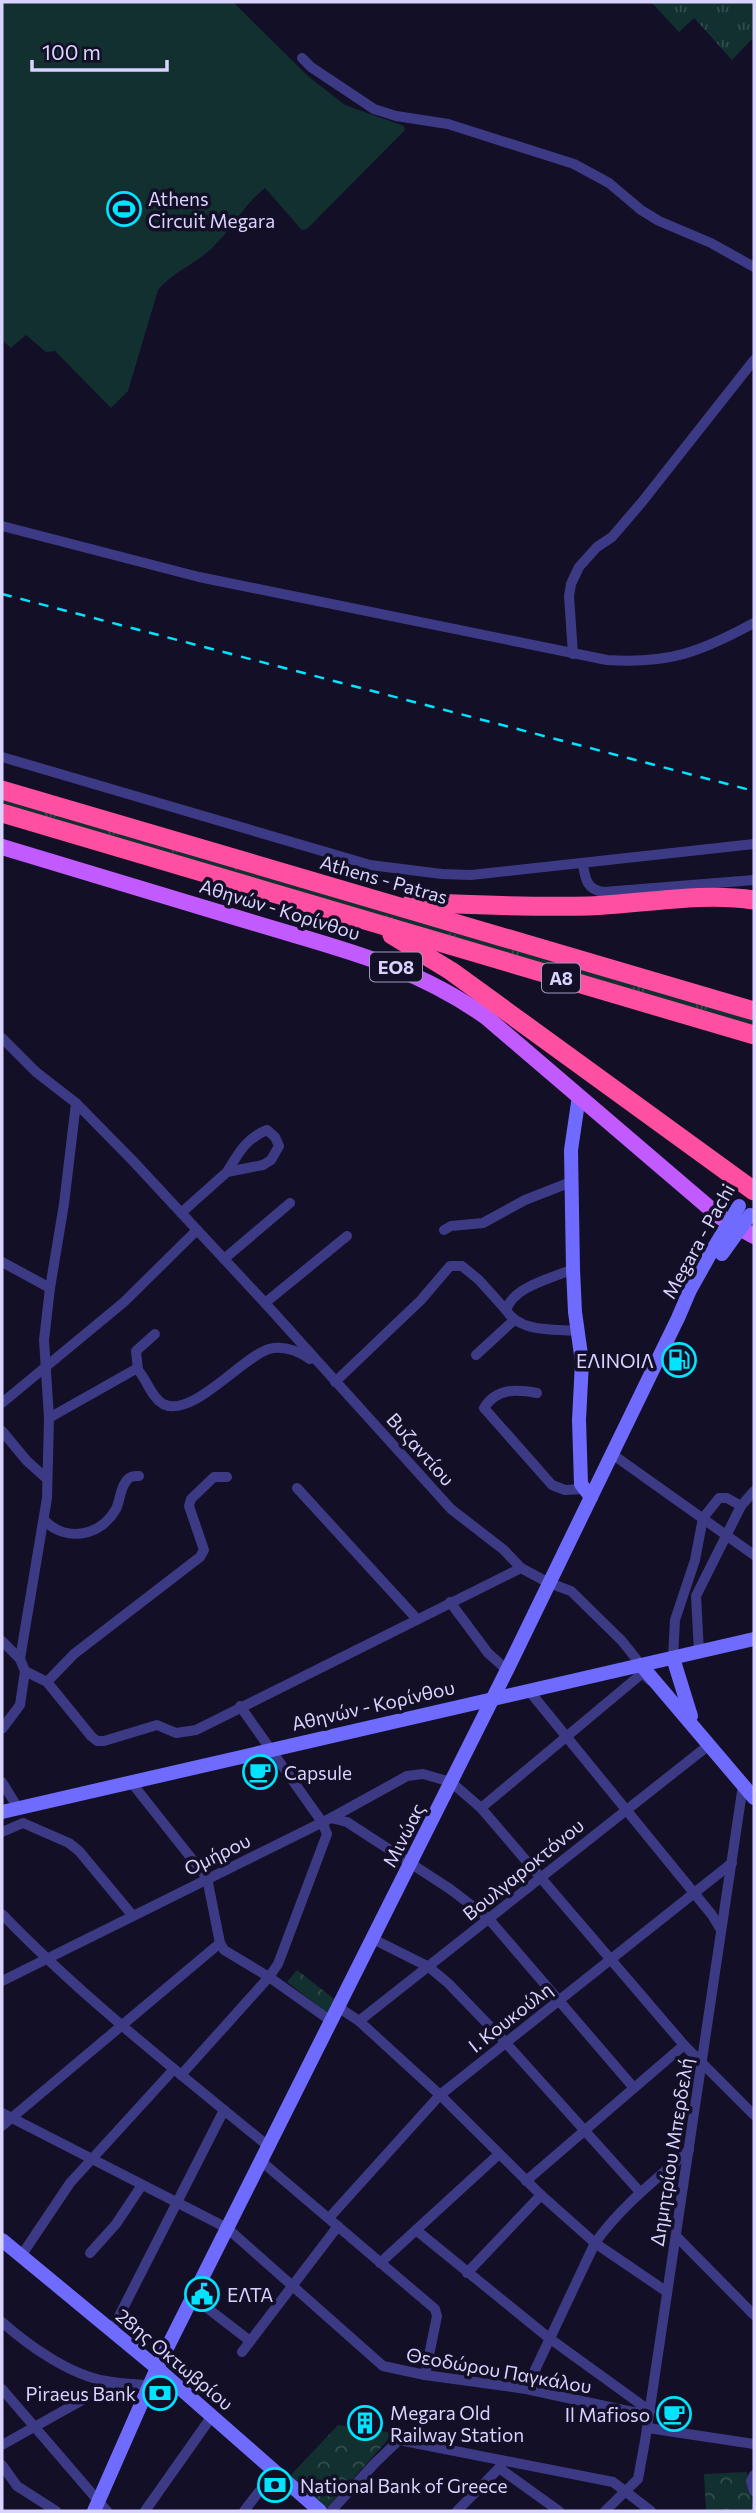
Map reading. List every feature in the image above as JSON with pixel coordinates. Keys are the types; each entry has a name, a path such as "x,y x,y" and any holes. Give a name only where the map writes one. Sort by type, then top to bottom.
{"highway":[{"name":"Athens - Patras","path":"2,790 754,1011"},
{"name":"Α8","path":"2,813 754,1035"},
{"path":"383,902 590,905 720,897 754,900"},
{"path":"369,921 451,971 752,1185"}],"main road":[{"name":"Αθηνών - Κορίνθου","path":"2,848 351,952 425,979 457,996 486,1017 720,1217 754,1236"},
{"path":"579,1096 571,1150 571,1182 573,1269 582,1362 579,1419 581,1484 587,1493"},
{"name":"Megara - Pachi","path":"678,1318 690,1290 749,1211 752,1185"},
{"name":"Μινώας","path":"100,2508 157,2368 508,1670 550,1583 587,1493 612,1454 678,1318"},
{"name":"Αθηνών - Κορίνθου","path":"2,1812 754,1639"},
{"path":"673,1658 686,1706 697,1730"},
{"name":"Βυζαντίου","path":"641,1665 754,1798"},
{"path":"508,1670 517,1683 530,1692"},
{"name":"28ης Οκτωβρίου","path":"2,2240 157,2368 320,2511"}],"street":[{"path":"302,58 374,109 396,116 448,124 591,171 648,215 710,243 754,267"},
{"path":"573,654 569,596 579,567 597,547 612,537 636,510 754,360"},
{"path":"2,526 199,578 607,660 638,662 669,659 700,650 754,623"},
{"path":"2,757 370,865 471,875 754,844"},
{"path":"583,863 584,879 589,886 604,892 754,880"},
{"name":"Βυζαντίου","path":"2,1038 36,1072 76,1103 100,1126 451,1509 504,1550 521,1568 571,1591 622,1641 641,1665"},
{"path":"20,1659 47,1498 49,1418 44,1340 76,1103"},
{"path":"181,1213 227,1172 241,1147 267,1130 275,1138 279,1146 271,1160 263,1165 227,1172"},
{"path":"443,1230 451,1226 483,1223 525,1200 571,1182"},
{"path":"224,1259 290,1203"},
{"path":"2,1403 124,1302 197,1230"},
{"path":"265,1303 347,1236"},
{"path":"2,1262 50,1288"},
{"path":"335,1382 421,1300 450,1266 462,1266 479,1280 514,1320 530,1327 578,1332"},
{"path":"506,1310 509,1301 521,1291 573,1269"},
{"path":"476,1355 514,1320"},
{"path":"155,1334 136,1351 138,1370 160,1402 173,1408 196,1397 269,1349 286,1348 299,1351 325,1371"},
{"path":"49,1418 120,1376 138,1370"},
{"path":"537,1393 518,1389 506,1391 484,1408 552,1485 587,1493"},
{"path":"2,1431 27,1461 46,1478"},
{"path":"612,1454 754,1555"},
{"path":"44,1521 59,1531 81,1535 92,1532 102,1526 117,1508 128,1479 139,1476"},
{"path":"47,1682 74,1654 200,1557 204,1550 188,1506 191,1499 214,1477 227,1477"},
{"path":"297,1488 416,1619"},
{"path":"699,1652 695,1596 741,1506 754,1491"},
{"path":"673,1658 675,1620 695,1560 703,1518 719,1498 727,1498 741,1506"},
{"path":"25,1671 47,1682 97,1741 157,1725 176,1733 195,1730 521,1568"},
{"path":"450,1602 488,1653 508,1670"},
{"path":"2,1640 20,1659 25,1671 20,1705 2,1729"},
{"path":"481,1808 639,1676 643,1674 654,1686 660,1687"},
{"path":"530,1692 720,1925 721,1932"},
{"path":"21,2256 64,2191 91,2158 269,1977 278,1964 327,1835 327,1820 240,1706"},
{"name":"Βουλγαροκτόνου","path":"359,2021 709,1745"},
{"name":"Ομήρου","path":"2,1981 327,1820 407,1776 423,1774 451,1782"},
{"path":"2,1782 18,1808"},
{"path":"131,1782 207,1878 220,1943 228,1953 335,2014 359,2021 440,2095 526,2181 595,2243 667,2292"},
{"path":"451,1782 481,1808 684,2045 754,2115"},
{"name":"Δημητρίου Μπερδελή","path":"605,2511 638,2479 648,2428 743,1785"},
{"path":"327,1820 347,1822 450,1889 488,1918 634,2088"},
{"path":"2,1832 23,1823 69,1843 79,1851 133,1916"},
{"name":"Ι. Κουκούλη","path":"242,2352 292,2285 334,2222 440,2095 732,1863"},
{"path":"2,1914 46,1960 268,2146"},
{"path":"373,1938 429,1967 449,1984 505,2042 639,2192"},
{"path":"5,2119 123,2026 220,1943"},
{"path":"526,2181 684,2045"},
{"path":"112,2330 225,2110"},
{"name":"Θεοδώρου Παγκάλου","path":"5,2119 91,2158 227,2228 383,2366 425,2375 526,2389 633,2412 650,2411"},
{"path":"526,2389 595,2243 639,2192 689,2150"},
{"path":"380,2263 499,2154"},
{"path":"261,2161 437,2313 425,2375"},
{"path":"90,2253 116,2224 142,2185"},
{"path":"467,2273 541,2195"},
{"path":"416,2230 549,2339 650,2411"},
{"path":"676,2236 754,2315"},
{"path":"193,2297 250,2341"},
{"path":"2,2322 56,2361 99,2379 150,2385"},
{"path":"2,2445 36,2428 106,2385 116,2382"},
{"path":"2,2389 100,2508"},
{"path":"145,2511 212,2416"},
{"path":"648,2428 753,2441"},
{"path":"331,2511 373,2464 399,2440 502,2465 613,2482 651,2511"},
{"path":"2,2465 17,2486 55,2511"},
{"path":"457,2511 502,2465"},
{"path":"502,2465 559,2511"},
{"path":"243,2511 275,2471"},
{"path":"754,2475 751,2481 754,2491"}],"green space":[{"name":"Athens Circuit Megara","path":"2,2 233,2 309,77 345,105 404,126 405,130 307,229 302,230 265,188 258,194 214,246 158,290 128,391 111,408 55,351 46,352 26,335 11,348 2,340"},
{"path":"651,2 754,2 754,37 732,60 694,18 679,32"},
{"path":"2,798 754,1020 754,1025 2,804"},
{"path":"297,1970 334,1999 327,2013 287,1982"},
{"path":"338,2425 394,2433 325,2510 289,2477"},
{"path":"747,2472 754,2511 706,2511 704,2474"}],"railway":[{"path":"2,594 754,791"}],"place":[{"name":"Athens Circuit Megara","path":"124,209"},
{"name":"ΕΛΙΝΟΙΛ","path":"679,1360"},
{"name":"Capsule","path":"260,1772"},
{"name":"ΕΛΤΑ","path":"202,2294"},
{"name":"Piraeus Bank","path":"160,2393"},
{"name":"Il Mafioso","path":"674,2414"},
{"name":"Megara Old Railway Station","path":"365,2423"},
{"name":"National Bank of Greece","path":"275,2485"}]}
